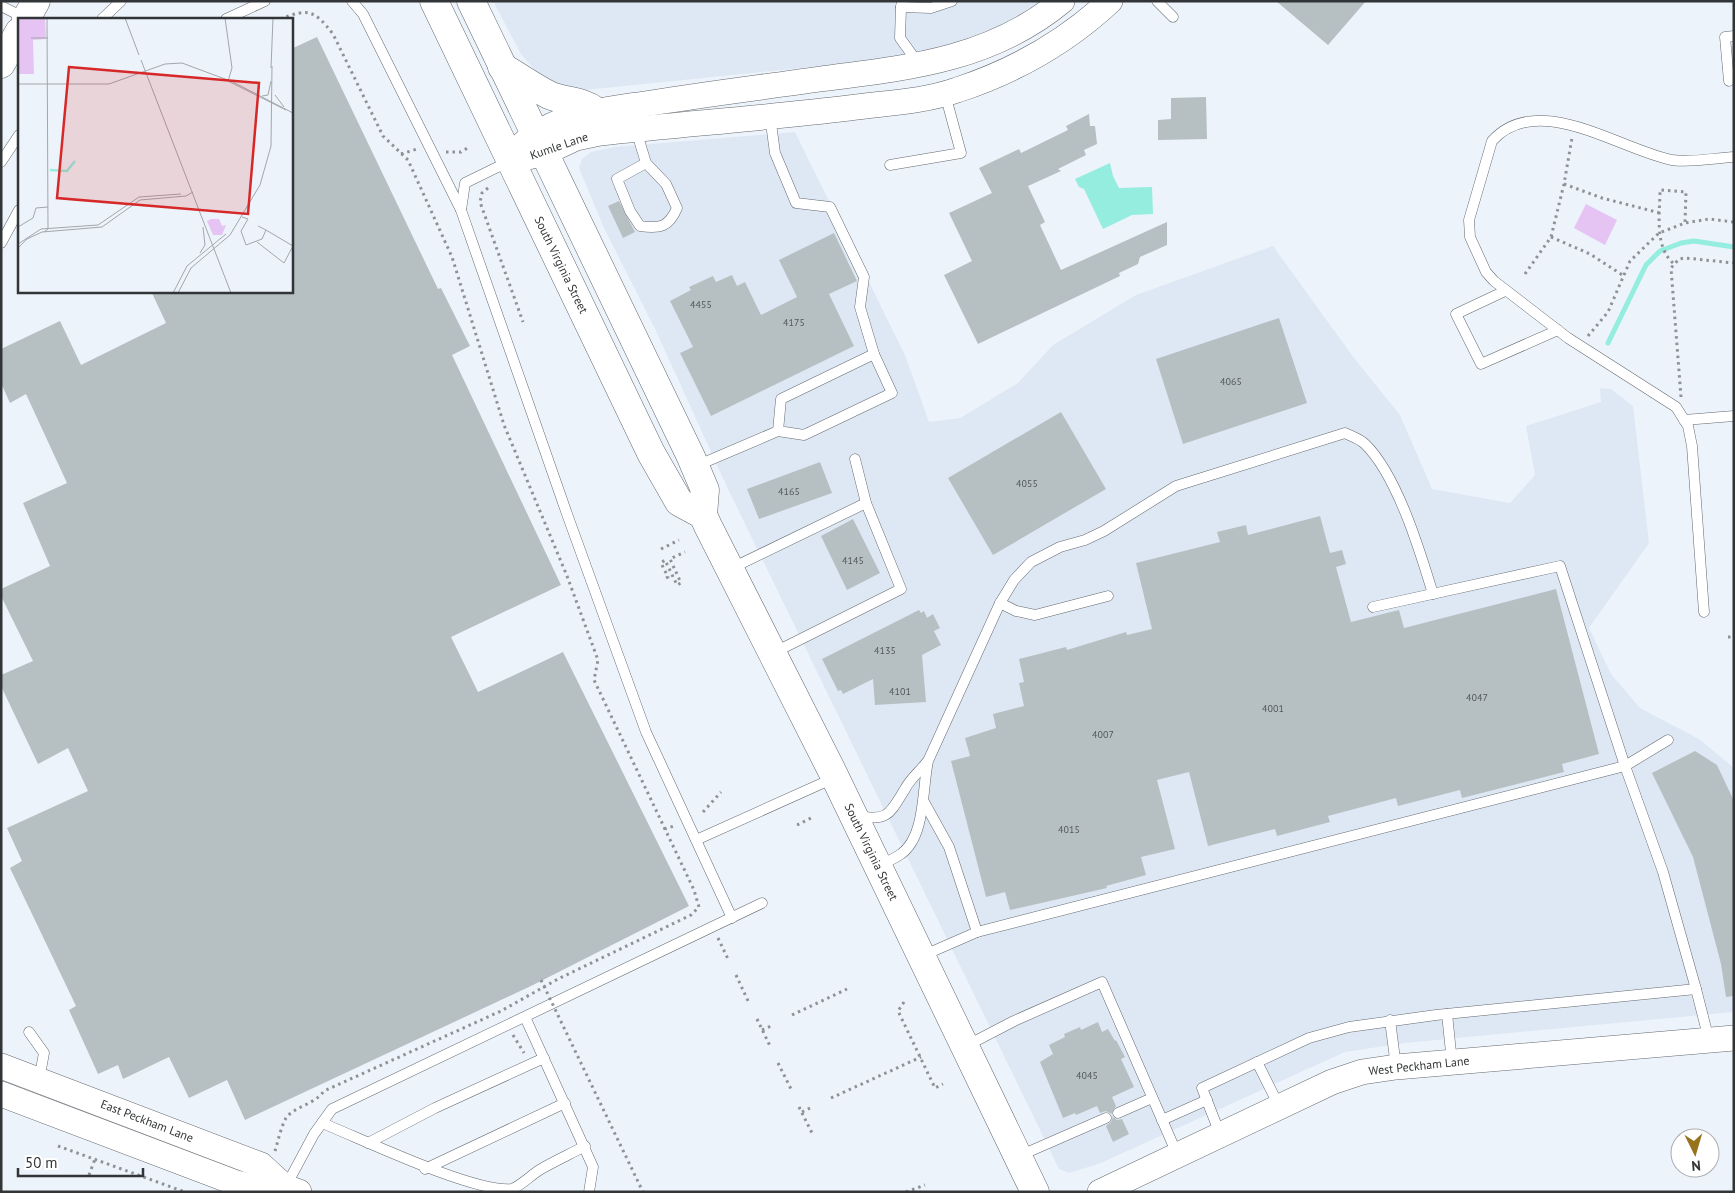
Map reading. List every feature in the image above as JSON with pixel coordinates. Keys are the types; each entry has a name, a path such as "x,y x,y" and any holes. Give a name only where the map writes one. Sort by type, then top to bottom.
{"main road":[{"path":"28,18 36,1"},
{"name":"South Virginia Street","path":"434,1 652,452 679,502 703,515 835,778 1036,1192"},
{"path":"471,1 695,467 705,490 703,515"},
{"path":"1,64 18,34"},
{"path":"502,66 549,94 586,104 596,111"}],"street":[{"name":"Kumle Lane","path":"511,161 539,143 574,116 726,91 920,66 956,57 990,44 1024,27 1062,1"},
{"name":"Kumle Lane","path":"539,143 600,133 910,100 944,93 1002,74 1039,56 1074,32 1110,1"},
{"path":"920,66 944,93"},
{"name":"West Peckham Lane","path":"1100,1192 1176,1154 1332,1082 1362,1072 1396,1067 1734,1038"},
{"name":"East Peckham Lane","path":"1,1066 261,1165 292,1189"},
{"path":"1,1094 236,1183 264,1189 292,1189"}],"lane":[{"path":"103,18 121,1"},
{"path":"228,18 265,1"},
{"path":"352,1 363,14 462,210 646,732 732,918"},
{"path":"920,66 900,38 901,4 931,8 952,1"},
{"path":"1156,1 1173,16"},
{"path":"1,6 25,18"},
{"path":"1729,81 1725,37 1734,36"},
{"path":"890,165 961,153 944,93"},
{"path":"695,467 778,431 804,435 892,392 874,354 860,307 864,277 830,207 796,203 775,153 770,116"},
{"path":"1704,612 1692,446 1684,420 1676,407 1558,330 1505,291 1486,272 1470,237 1469,220 1492,141 1505,129 1524,122 1555,122 1574,126 1674,160 1734,157"},
{"path":"636,129 646,164 666,184 677,208 671,221 655,229 640,226 630,210 617,178 646,164"},
{"path":"1,162 18,136"},
{"path":"462,210 466,183 511,161"},
{"path":"1,243 18,212"},
{"path":"1505,291 1456,314 1481,364 1558,330"},
{"path":"778,431 781,399 874,354"},
{"path":"1684,420 1734,416"},
{"path":"878,867 903,853 915,835 924,802 924,782 928,761 1000,603 1014,580 1031,562 1060,546 1085,540 1104,531 1176,486 1345,432 1365,443 1388,476 1417,539 1433,594"},
{"path":"772,653 902,589 866,503 855,459"},
{"path":"729,569 866,503"},
{"path":"1372,607 1560,566 1625,766 1663,872 1709,1040"},
{"path":"1000,603 1016,611 1035,615 1108,596"},
{"path":"922,957 977,932 1625,766 1668,740"},
{"path":"851,813 871,818 884,815 898,803 905,788 928,761"},
{"path":"696,840 835,778"},
{"path":"924,802 949,847 977,932"},
{"path":"292,1189 322,1123 332,1109 762,904"},
{"path":"965,1046 1014,1021 1102,982 1176,1154"},
{"path":"1220,1134 1202,1088 1310,1038 1349,1027 1390,1020 1696,989"},
{"path":"1446,1014 1452,1062"},
{"path":"525,1017 585,1146 592,1167 589,1192"},
{"path":"1390,1020 1396,1067"},
{"path":"29,1032 44,1053 39,1080"},
{"path":"368,1143 435,1108 544,1058"},
{"path":"1257,1062 1280,1107"},
{"path":"1118,1113 1152,1098"},
{"path":"1162,1120 1207,1100"},
{"path":"425,1169 565,1103"},
{"path":"1018,1156 1106,1118"},
{"path":"322,1123 425,1169 472,1186 499,1190 513,1188 540,1170 585,1146"}],"path":[{"path":"282,18 300,11 310,12 323,22 333,34 383,136 408,160 452,257 504,425 567,576 598,660 594,680 694,890 699,907 705,910"},
{"path":"1525,274 1550,237 1564,184 1574,126"},
{"path":"440,147 454,153 469,148"},
{"path":"401,154 417,149"},
{"path":"1564,184 1602,198 1660,213"},
{"path":"488,188 482,193 480,202 523,322"},
{"path":"1673,263 1667,254 1659,233 1660,190 1686,192 1686,223"},
{"path":"1581,344 1608,312 1630,261 1659,233 1686,223 1710,218 1734,222"},
{"path":"1550,237 1590,254 1624,276"},
{"path":"1676,407 1682,395 1671,268 1673,263 1685,258 1734,264"},
{"path":"661,549 679,540"},
{"path":"666,578 668,577 661,563 665,560 677,584 681,583 670,559 685,552"},
{"path":"1728,636 1734,638"},
{"path":"703,812 721,792"},
{"path":"797,825 813,816"},
{"path":"665,829 674,826"},
{"path":"274,1154 286,1119 291,1113 318,1099 324,1090 501,1011 558,980 691,915 699,907"},
{"path":"718,938 728,958"},
{"path":"736,975 749,1003"},
{"path":"541,980 643,1192"},
{"path":"792,1015 847,989"},
{"path":"904,1002 898,1011 935,1088 944,1084"},
{"path":"757,1019 770,1046"},
{"path":"762,1030 771,1026"},
{"path":"513,1036 525,1056"},
{"path":"831,1098 921,1058"},
{"path":"778,1063 792,1091"},
{"path":"312,1102 314,1108"},
{"path":"799,1107 813,1135"},
{"path":"802,1112 810,1108"},
{"path":"58,1146 184,1192"},
{"path":"89,1175 95,1160"},
{"path":"906,1192 925,1185"}],"shaded area":[{"path":"493,1 1042,1 989,32 950,46 880,60 576,91 552,86 539,75 521,54"},
{"path":"795,132 905,355 929,422 960,418 1018,383 1053,345 1136,295 1273,246 1354,358 1400,415 1432,489 1510,503 1535,475 1526,426 1601,402 1600,388 1611,389 1633,406 1649,543 1589,628 1611,674 1640,708 1699,739 1734,768 1734,1012 1405,1043 1345,1052 1101,1163 1069,1173 1059,1169 728,489 656,331 604,228 579,168 582,159 591,152 615,147"},
{"path":"1110,163 1113,176 1119,188 1152,187 1153,214 1132,215 1103,229 1084,189 1079,187 1075,179"},
{"path":"1586,204 1617,220 1605,245 1574,228"}],"building":[{"path":"1276,1 1366,1 1328,45"},
{"path":"317,37 438,289 441,288 470,346 452,355 561,585 451,637 478,692 563,652 689,906 533,985 245,1120 227,1080 189,1098 169,1057 123,1079 118,1065 98,1074 69,1010 76,1006 10,868 22,861 7,828 88,791 68,748 38,764 1,686 1,675 33,661 1,596 1,589 50,566 23,503 67,483 26,394 10,403 1,383 1,349 60,321 81,365 166,323 151,292 292,292 292,49"},
{"path":"1206,97 1207,139 1158,140 1158,120 1171,119 1171,98"},
{"path":"1089,114 1090,126 1095,126 1097,144 1084,150 1086,155 1058,169 1061,171 1028,186 1045,222 1040,225 1061,270 1167,222 1167,245 1140,257 1138,264 1119,273 1120,276 978,344 944,275 972,261 949,213 992,193 979,168 1019,149 1021,153 1068,130 1066,126"},
{"path":"619,201 635,232 623,238 608,206"},
{"path":"834,233 857,281 829,294 854,346 711,416 680,353 693,347 670,301 691,290 689,287 713,276 716,282 732,275 737,286 745,282 761,315 797,297 779,260"},
{"path":"1279,318 1307,403 1183,444 1156,359"},
{"path":"1061,412 1106,489 993,555 948,478"},
{"path":"820,462 832,493 759,519 747,489"},
{"path":"1320,516 1330,553 1342,550 1346,564 1336,567 1351,622 1399,610 1404,628 1556,589 1599,754 1562,764 1564,772 1462,798 1460,790 1398,806 1396,798 1328,816 1330,822 1277,836 1275,829 1208,846 1189,772 1157,780 1175,849 1141,857 1146,875 1106,886 1107,888 1010,910 1005,892 986,897 951,761 970,756 965,738 996,728 993,714 1024,706 1019,683 1024,682 1019,659 1066,647 1067,650 1126,632 1127,635 1152,629 1136,563 1220,542 1217,532 1246,525 1248,535"},
{"path":"853,519 880,573 847,590 821,536"},
{"path":"919,610 921,613 924,611 927,618 933,614 940,628 934,631 941,645 922,655 926,702 875,705 873,679 843,694 841,690 838,691 822,659"},
{"path":"1695,751 1717,765 1734,801 1734,996 1726,997 1721,964 1693,857 1652,773"},
{"path":"1098,1022 1102,1032 1108,1029 1116,1040 1125,1057 1121,1059 1134,1087 1112,1097 1116,1106 1111,1114 1106,1111 1100,1113 1097,1106 1063,1118 1040,1062 1053,1054 1049,1045 1065,1037 1064,1034 1080,1027 1081,1030"},
{"path":"1113,1117 1117,1120 1122,1119 1129,1134 1113,1142 1106,1126"}],"waterway":[{"path":"1608,343 1646,265 1660,251 1681,243 1694,241 1734,247"}]}
